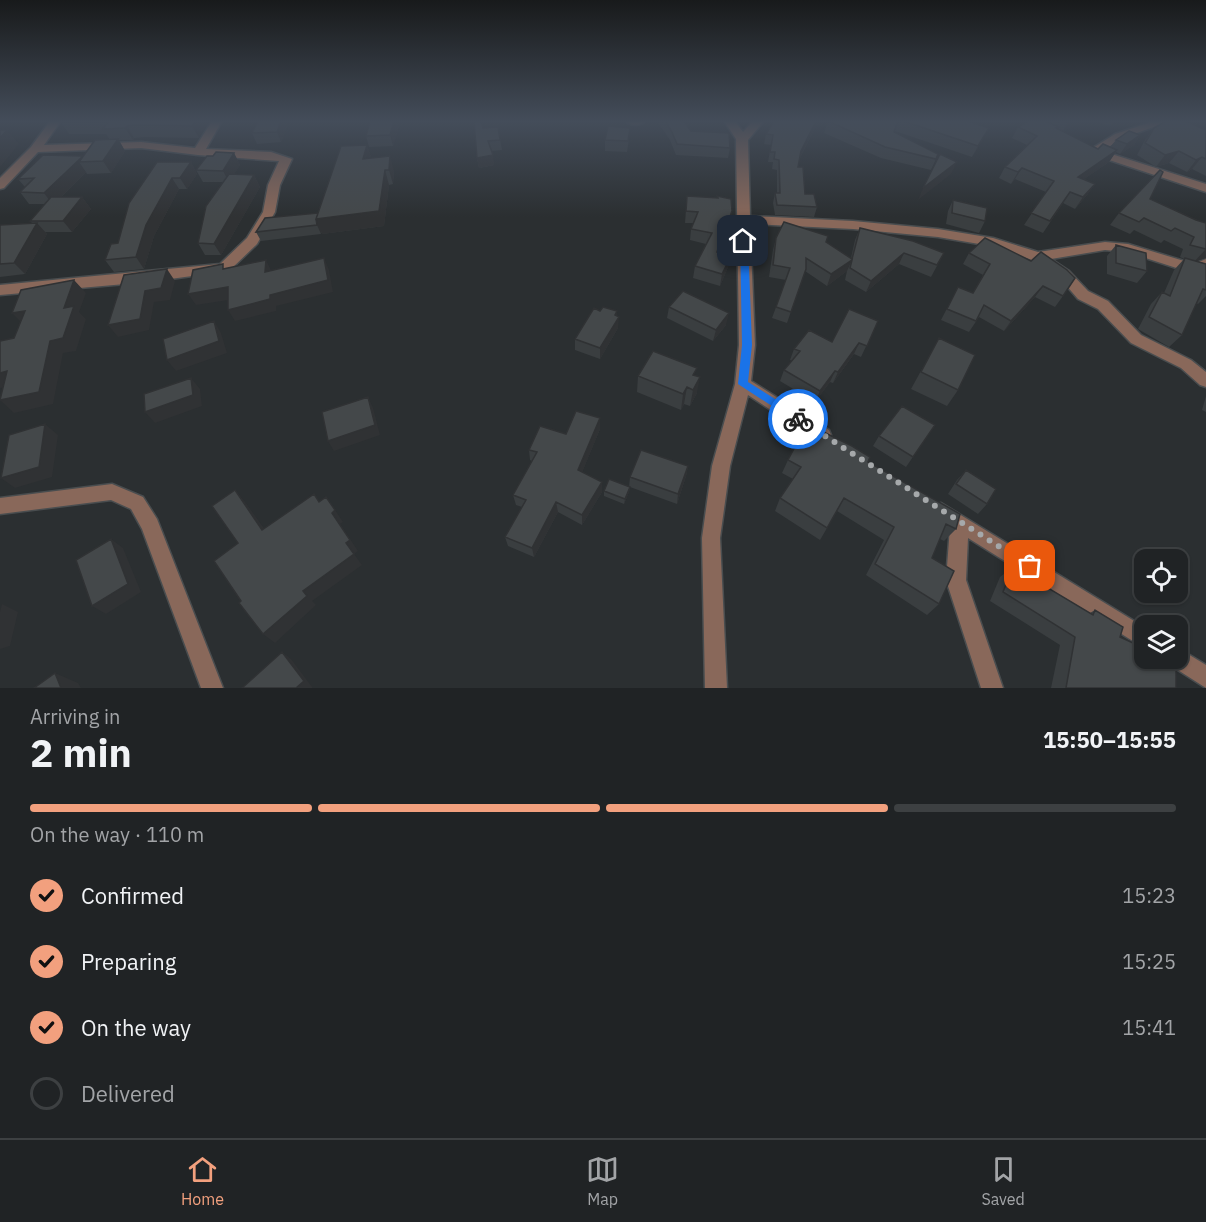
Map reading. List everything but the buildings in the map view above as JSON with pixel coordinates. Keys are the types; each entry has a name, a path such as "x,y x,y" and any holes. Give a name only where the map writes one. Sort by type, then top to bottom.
{"street":[{"path":"1,182 31,153"},
{"path":"0,290 224,268 252,241 269,212 274,185 286,159 218,153"},
{"path":"716,688 711,538 721,466 743,384 747,345 742,153"},
{"path":"1100,153 1206,188"},
{"path":"743,220 853,225 938,233 993,242 1036,257 1064,274 1083,295 1103,305 1136,339 1186,364 1206,381"},
{"path":"1036,257 1105,246 1128,248 1196,268 1206,264"},
{"path":"743,384 842,447"},
{"path":"0,506 112,492 137,503 150,525 212,688"},
{"path":"930,504 1134,632"},
{"path":"959,523 957,580 992,688"},
{"path":"1188,665 1206,677"}],"way so far":[{"path":"798,419 1030,566"}],"route":[{"path":"743,241 747,345 743,384 798,419"}]}
